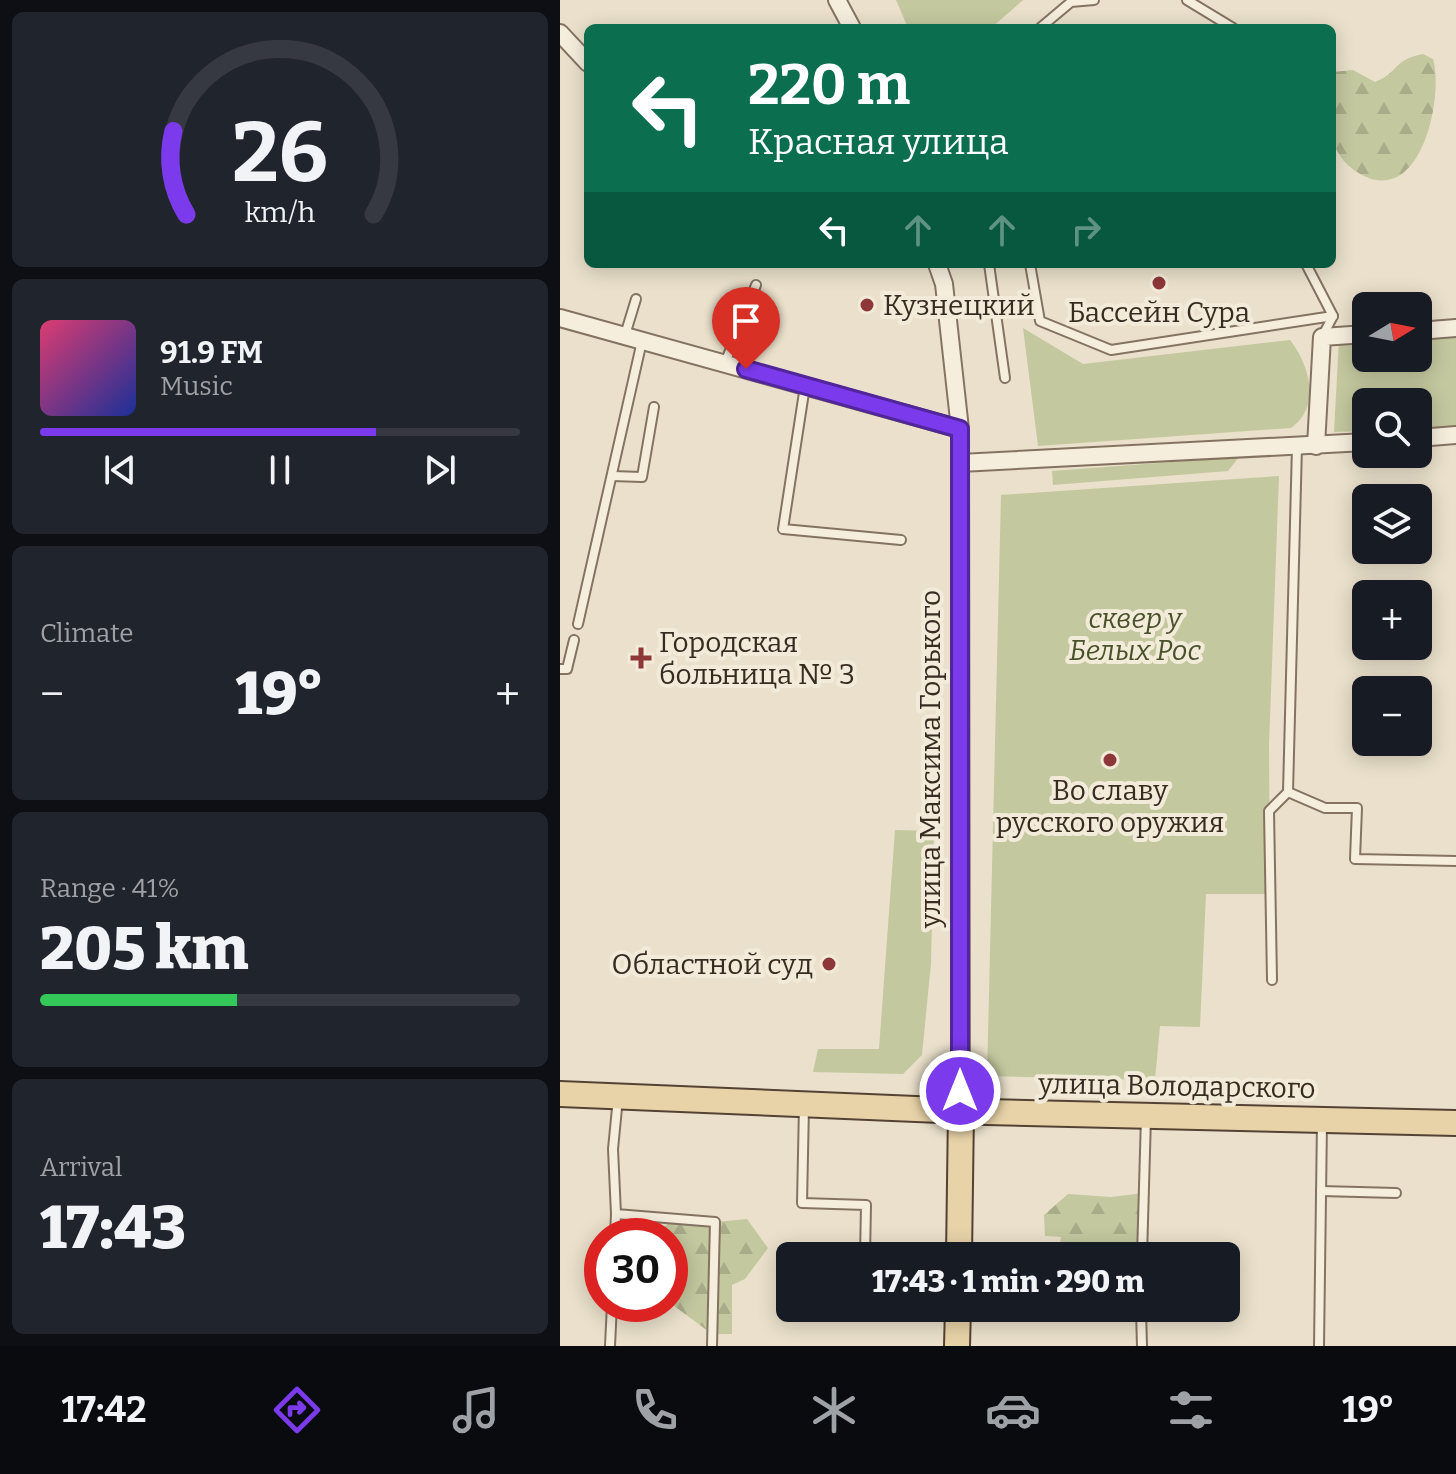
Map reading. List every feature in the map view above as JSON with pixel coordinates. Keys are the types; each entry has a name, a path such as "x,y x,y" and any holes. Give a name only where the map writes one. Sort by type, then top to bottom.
{"main road":[{"name":"улица Володарского","path":"560,1094 804,1106 1456,1123"},
{"name":"улица Максима Горького","path":"959,1242 961,1110"},
{"path":"957,1346 958,1322"}],"street":[{"path":"837,0 850,24"},
{"path":"560,33 584,59"},
{"name":"улица Максима Горького","path":"935,268 944,284 960,429 961,1110"},
{"path":"560,318 960,429"},
{"path":"1432,330 1456,328"},
{"path":"1316,446 1322,337 1352,335"},
{"path":"1432,437 1456,435"},
{"path":"960,463 1352,443"}],"lane":[{"path":"1045,24 1071,2 1094,0"},
{"path":"1187,0 1226,24"},
{"path":"990,268 1005,378"},
{"path":"1031,268 1040,321 1111,350 1333,316"},
{"path":"1308,268 1333,316"},
{"path":"725,363 756,285"},
{"path":"624,336 636,299"},
{"path":"1322,337 1333,316"},
{"path":"578,624 642,341"},
{"path":"805,385 796,425 783,529 901,540"},
{"path":"612,476 642,477 654,407"},
{"path":"1272,980 1269,811 1288,792 1297,445"},
{"path":"560,669 567,669 574,640"},
{"path":"1288,792 1325,808 1357,808 1355,859 1456,861"},
{"path":"616,1218 613,1149 618,1097"},
{"path":"804,1106 802,1203 866,1205 865,1242"},
{"path":"1142,1242 1146,1116"},
{"path":"1319,1346 1322,1120"},
{"path":"1321,1191 1396,1193"},
{"path":"616,1214 715,1222 712,1346"},
{"path":"610,1346 611,1322"},
{"path":"1141,1322 1142,1346"}],"green space":[{"path":"896,0 1023,0 996,24 906,24"},
{"path":"1423,54 1433,59 1436,76 1431,120 1424,142 1414,161 1401,175 1384,181 1364,176 1353,170 1336,148 1336,72 1353,70 1375,82 1413,57"},
{"path":"1023,328 1083,364 1290,340 1307,373 1307,408 1291,428 1038,446"},
{"path":"1456,334 1456,427 1432,428 1432,388 1352,388 1352,431 1334,432 1339,340 1352,340 1352,372 1432,372 1432,335"},
{"path":"1239,457 1228,471 1053,485 1052,471"},
{"name":"сквер у Белых Рос","path":"1279,476 1269,745 1270,894 1206,894 1200,1027 1160,1026 1155,1080 987,1076 1001,495"},
{"path":"895,830 934,831 931,963 922,1055 903,1074 813,1072 818,1049 879,1049"},
{"path":"1144,1193 1142,1242 1060,1242 1061,1237 1045,1236 1044,1215 1068,1194 1111,1197"},
{"path":"747,1219 768,1248 745,1279 732,1285 732,1334 712,1334 688,1316 688,1220 715,1222"}],"place":[{"name":"Бассейн Сура","path":"1159,283"},
{"name":"Кузнецкий","path":"867,305"},
{"name":"Городская больница № 3","path":"641,658"},
{"name":"Во славу русского оружия","path":"1110,760"},
{"name":"Областной суд","path":"829,964"}],"route":[{"path":"746,369 960,429 960,1091"}]}
